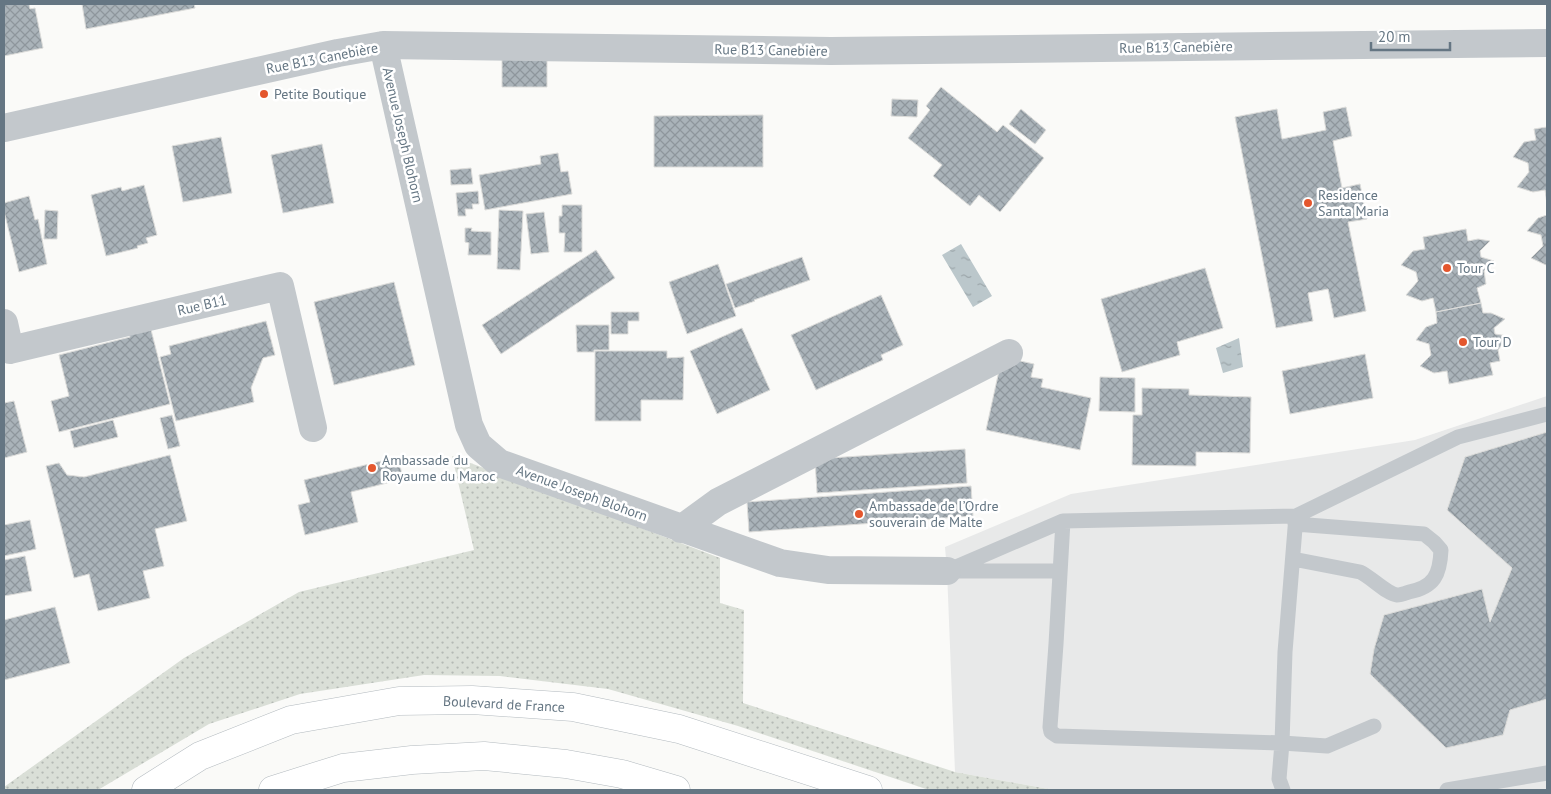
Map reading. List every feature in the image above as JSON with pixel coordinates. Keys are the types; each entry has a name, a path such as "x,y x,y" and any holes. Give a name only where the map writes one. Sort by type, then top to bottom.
{"main road":[{"name":"Boulevard de France","path":"146,790 200,756 291,720 399,701 472,700 573,708 679,730 868,790"},
{"path":"272,790 343,768 412,760 484,756 566,764 622,774 676,790"}],"street":[{"name":"Rue B13 Canebière","path":"4,128 338,53 383,46 841,51 1547,43"},
{"name":"Avenue Joseph Blohorn","path":"383,46 470,425 478,445 499,463 780,563 828,570 947,571"},
{"name":"Rue B11","path":"4,324 10,350 280,286 313,428"},
{"path":"681,528 718,502 1009,353"}],"lane":[{"path":"1295,520 1458,437 1547,414"},
{"path":"1063,520 1050,727 1051,732 1057,736 1326,746 1374,726"},
{"path":"947,571 1063,520 1295,520 1424,534 1441,550 1438,574 1429,584 1417,590 1397,595 1382,588 1369,576 1360,572 1292,560"},
{"path":"1283,790 1279,779 1282,743 1284,652 1295,520"},
{"path":"947,571 1060,571"},
{"path":"1447,790 1547,773"}],"shaded area":[{"path":"1547,396 1547,790 1054,790 955,772 945,547 1071,494 1415,440"},
{"path":"452,456 720,558 720,603 744,610 743,703 955,772 1054,790 929,790 738,726 608,689 500,676 424,675 300,694 209,724 98,790 4,790 4,787 184,658 299,592 474,550"}],"water":[{"path":"961,244 992,296 973,307 942,255"},
{"path":"1239,338 1243,367 1223,373 1216,348"}],"building":[{"path":"4,4 29,4 30,9 35,8 43,48 4,56"},
{"path":"82,4 194,4 195,8 86,29"},
{"path":"502,55 547,56 547,87 502,87"},
{"path":"941,87 997,132 1003,125 1044,158 1000,212 979,195 970,206 933,176 942,165 908,138 930,110 926,106"},
{"path":"892,99 918,100 917,117 891,116"},
{"name":"Residence Santa Maria","path":"1346,107 1352,136 1333,141 1342,188 1360,184 1367,219 1348,222 1366,311 1334,318 1328,289 1308,293 1313,321 1276,328 1235,117 1277,109 1282,139 1326,130 1323,112"},
{"path":"1021,109 1046,130 1035,144 1009,124"},
{"path":"763,115 763,167 654,167 654,116"},
{"path":"1547,127 1547,204 1545,190 1533,192 1517,187 1529,172 1528,163 1513,157 1524,142 1536,140 1534,129"},
{"path":"221,137 232,193 183,202 172,146"},
{"path":"322,144 334,203 283,213 271,155"},
{"path":"558,153 561,172 568,171 572,194 485,210 479,175 541,164 540,156"},
{"path":"471,168 473,184 451,185 450,170"},
{"path":"144,185 157,235 146,238 148,243 137,246 138,248 106,256 91,195 121,187 122,191"},
{"path":"478,191 479,204 472,204 473,209 465,209 466,216 458,216 456,193"},
{"path":"29,196 35,220 38,219 47,264 19,272 4,211 4,203"},
{"path":"562,205 582,205 582,252 564,252 565,233 559,233 559,216 562,216"},
{"path":"45,210 58,211 57,239 44,239"},
{"path":"499,210 523,211 520,270 497,269"},
{"path":"544,212 549,252 531,254 526,214"},
{"path":"1547,215 1546,265 1531,258 1543,246 1541,235 1527,231 1538,218"},
{"path":"465,228 472,228 471,231 491,232 491,255 468,255 469,243 465,242"},
{"name":"Tour C","path":"1466,229 1468,241 1478,239 1490,241 1480,251 1481,257 1494,261 1484,271 1486,284 1477,288 1481,303 1436,312 1433,298 1422,301 1406,295 1418,281 1416,272 1401,265 1413,251 1425,249 1423,237"},
{"path":"596,250 615,278 501,354 482,325"},
{"path":"802,257 810,280 735,308 726,284"},
{"path":"718,264 736,316 687,334 669,282"},
{"path":"1205,268 1223,328 1177,342 1180,355 1122,372 1101,299"},
{"path":"394,282 415,365 334,385 314,302"},
{"path":"881,295 903,345 881,355 883,360 816,390 791,335"},
{"name":"Tour D","path":"1481,303 1483,313 1491,313 1505,319 1494,328 1495,334 1508,336 1498,350 1500,361 1490,363 1493,375 1449,384 1447,371 1434,373 1420,366 1431,355 1429,344 1416,340 1426,327 1437,323 1436,312"},
{"path":"611,312 639,312 639,321 628,321 628,334 611,334"},
{"path":"266,321 275,355 263,358 251,388 254,402 176,421 160,357 171,354 169,346"},
{"path":"149,322 170,404 59,432 51,401 69,396 59,355 130,337 127,327"},
{"path":"576,325 609,325 609,350 577,352"},
{"path":"742,328 770,390 717,414 690,351"},
{"path":"595,351 667,351 667,358 684,357 683,400 641,400 641,421 595,421"},
{"path":"1365,354 1373,398 1290,414 1282,371"},
{"path":"1002,357 1034,364 1031,377 1043,379 1041,387 1091,398 1080,450 986,430"},
{"path":"1100,377 1135,378 1135,412 1099,411"},
{"path":"1142,388 1189,389 1189,395 1251,397 1250,453 1196,452 1196,466 1132,465 1133,415 1142,415"},
{"path":"14,401 27,452 4,458 4,403"},
{"path":"172,415 180,446 168,449 160,418"},
{"path":"113,420 118,437 74,448 70,431"},
{"path":"1547,432 1547,699 1510,710 1503,735 1446,748 1370,674 1374,649 1384,615 1482,589 1490,622 1512,568 1447,510 1465,457"},
{"path":"965,449 967,483 817,493 815,459"},
{"path":"170,455 187,521 155,529 164,566 143,571 150,598 98,611 89,574 74,578 46,466 59,463 67,475 84,477"},
{"path":"398,457 403,479 351,492 358,522 305,535 298,505 310,502 304,480"},
{"path":"971,486 973,516 749,532 747,502"},
{"path":"30,520 36,549 4,556 4,525"},
{"path":"25,556 32,591 4,596 4,560"},
{"path":"55,607 70,663 4,680 4,620"}],"place":[{"name":"Petite Boutique","path":"264,94"},
{"name":"Residence Santa Maria","path":"1308,203"},
{"name":"Tour C","path":"1447,268"},
{"name":"Tour D","path":"1463,342"},
{"name":"Ambassade du Royaume du Maroc","path":"372,468"},
{"name":"Ambassade de l’Ordre souverain de Malte","path":"859,514"}]}
